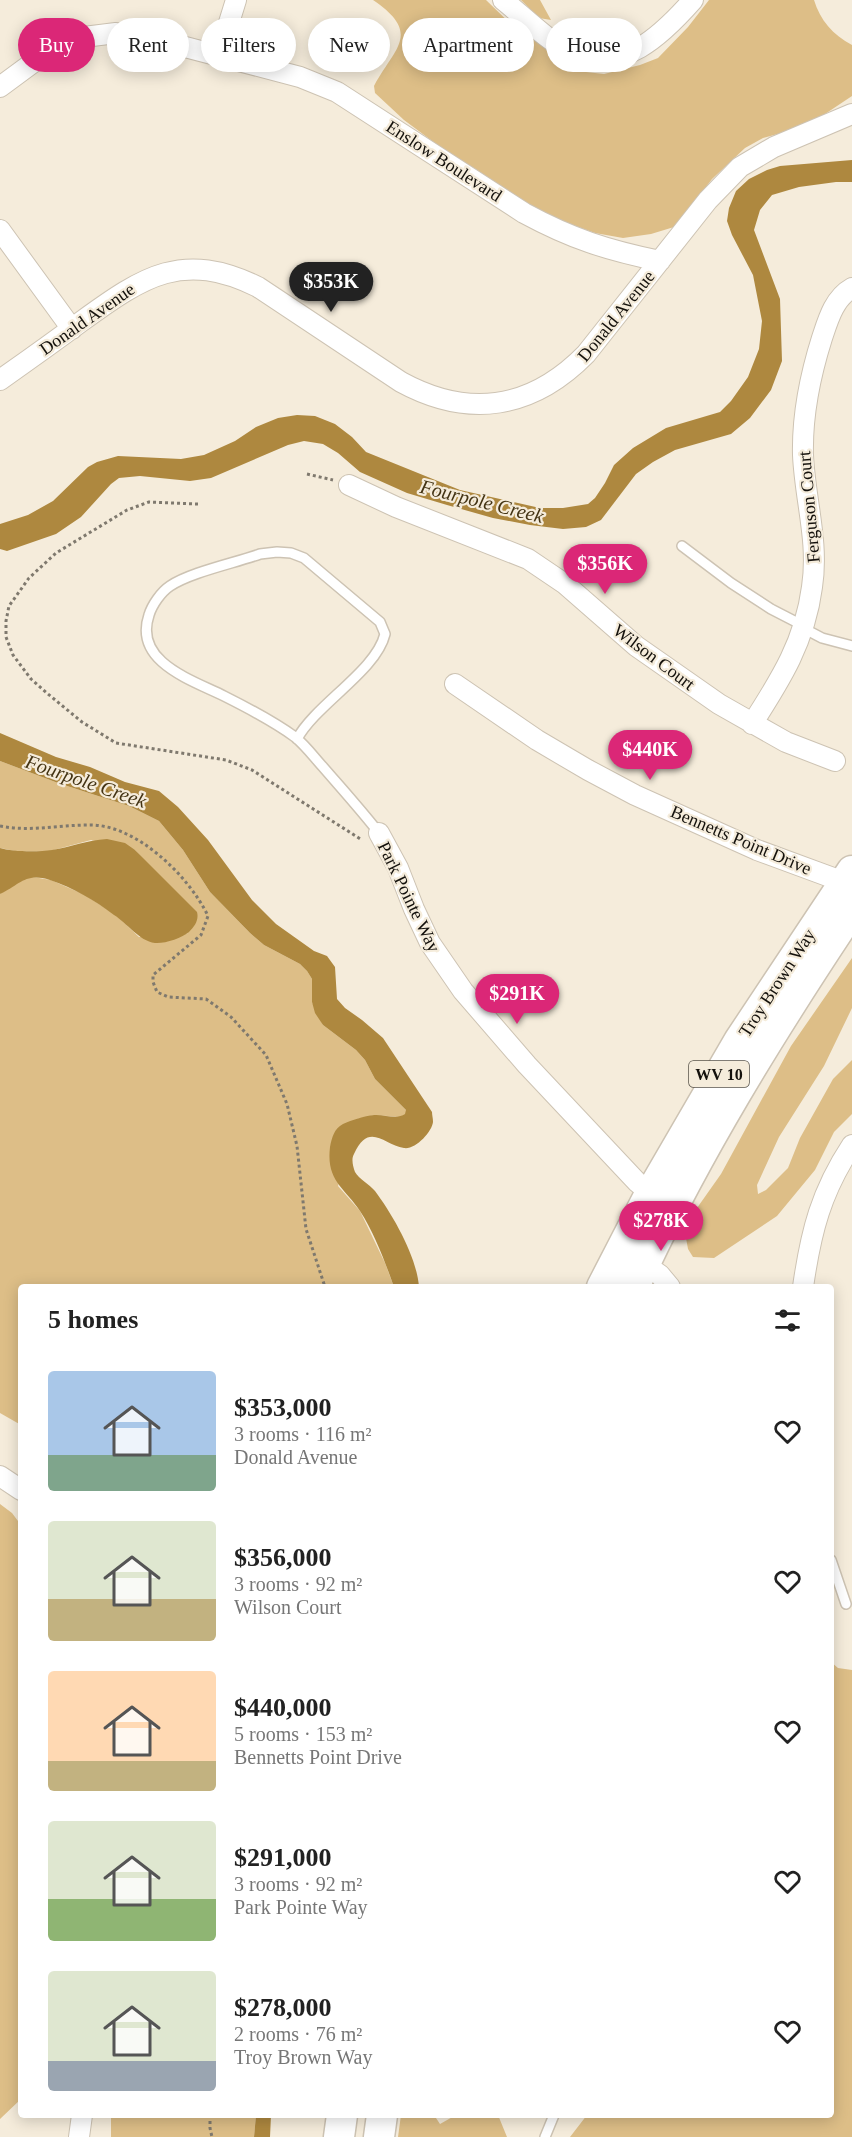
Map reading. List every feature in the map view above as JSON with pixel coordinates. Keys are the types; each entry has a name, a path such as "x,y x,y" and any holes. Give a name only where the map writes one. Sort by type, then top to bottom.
{"main road":[{"name":"Troy Brown Way","path":"606,1284 633,1266 661,1202 739,1041 849,888"},
{"path":"339,2137 342,2118"},
{"path":"380,2137 382,2118"}],"street":[{"path":"231,18 236,0"},
{"path":"503,0 570,52 585,58 602,59 633,52 648,44 667,29 693,0"},
{"name":"Enslow Boulevard","path":"0,87 59,46 100,34 132,35 201,52"},
{"name":"Enslow Boulevard","path":"281,72 328,88 354,102 524,213 550,227 596,246 660,261"},
{"path":"660,261 708,200 740,167 774,147 852,114"},
{"path":"0,230 72,329"},
{"name":"Donald Avenue","path":"0,380 125,291 148,278 182,269 220,272 258,287 401,382 421,392 442,400 464,404 508,401 531,394 569,371 586,354 660,261"},
{"name":"Ferguson Court","path":"752,724 785,671 804,627 812,590 815,560 814,534 803,455 806,405 815,360 825,328 839,299 852,288"},
{"name":"Wilson Court","path":"349,485 396,507 534,562 565,584 644,652 719,704 752,724 800,748 835,760"},
{"name":"Bennetts Point Drive","path":"454,684 537,740 626,790 737,842 849,888"},
{"name":"Park Pointe Way","path":"373,838 398,868 430,943 451,975 527,1065 661,1202"},
{"path":"804,1284 819,1208 832,1176 852,1145"},
{"path":"633,1266 660,1275 668,1284"},
{"path":"0,1476 18,1488"},
{"path":"79,2137 82,2118"}],"lane":[{"path":"682,546 763,604 793,622 831,641 852,646"},
{"path":"291,553 304,558 320,570 380,622 385,634 378,651 305,726 297,739 239,704 172,671 158,658 150,647 146,623 150,611 165,590 182,580 260,554 291,553"},
{"name":"Park Pointe Way","path":"297,739 349,795 373,838"},
{"path":"834,1569 846,1604"},
{"path":"545,2137 553,2118"}],"path":[{"path":"307,474 327,477 349,485"},
{"path":"198,504 149,502 127,510 56,553 29,578 9,606 6,637 13,655 31,679 48,694 82,722 116,743 226,760 252,770 373,838"},
{"path":"0,826 19,830 90,824 121,830 154,852 185,881 202,903 208,916 201,935 153,975 153,982 157,992 168,998 206,999 231,1017 266,1055 287,1104 297,1146 306,1229 324,1284"},
{"path":"210,2118 212,2137"}],"shaded area":[{"path":"373,0 486,0 505,18 402,18 402,72 534,72 534,40 546,47 546,72 604,74 642,72 642,64 658,58 688,27 709,0 814,0 828,26 852,45 852,96 807,126 763,138 745,148 712,179 674,227 651,234 623,238 595,233 556,219 455,158 404,120 375,93 374,86 383,72 390,72 390,61 400,42 401,32 397,22"},
{"path":"521,0 540,0 550,18 539,18"},
{"path":"0,761 129,806 159,821 183,850 210,892 250,933 264,945 300,964 307,971 312,979 312,1002 323,1025 356,1050 365,1060 375,1079 406,1110 406,1114 401,1117 374,1115 358,1119 338,1186 360,1211 393,1284 18,1284 18,1423 0,1413 0,894 22,879 33,877 51,880 85,895 117,916 139,937 177,937 188,933 155,872 135,850 91,840 50,851 15,851 0,848"},
{"path":"852,958 852,1008 824,1066 779,1137 757,1185 758,1194 766,1190 788,1168 800,1138 833,1079 852,1060 852,1114 834,1132 815,1170 777,1216 714,1258 693,1257 688,1249 686,1238 697,1208 721,1174 791,1046"},
{"path":"0,1504 18,1521 18,2102 0,2119"},
{"path":"834,1665 838,1668 852,1670 852,2137 570,2137 585,2118 834,2118"},
{"path":"111,2118 256,2118 254,2137 111,2137"},
{"path":"401,2118 436,2118 440,2124 451,2118 499,2118 507,2137 398,2137"}],"water":[{"name":"Fourpole Creek","path":"852,160 852,182 799,187 772,195 760,210 754,230 780,299 782,361 771,390 750,418 731,434 675,450 636,474 601,520 586,527 563,529 493,518 407,493 360,472 338,453 323,444 304,441 288,445 211,478 190,481 140,476 119,478 81,517 56,534 7,551 0,549 0,524 28,515 53,501 88,467 97,462 118,456 181,459 204,455 235,441 256,427 278,418 297,415 315,416 335,424 366,452 460,490 540,508 563,508 588,504 605,483 614,465 633,448 666,428 720,412 748,377 759,349 762,321 753,275 727,221 729,208 736,191 749,179 780,166"},
{"name":"Fourpole Creek","path":"0,733 56,757 90,767 125,782 159,791 178,807 208,840 252,900 276,924 314,951 327,956 335,967 337,999 383,1038 432,1112 433,1122 430,1131 413,1146 404,1148 371,1137 360,1144 353,1158 355,1172 375,1191 403,1237 414,1263 418,1284 393,1284 370,1229 360,1211 338,1183 329,1159 335,1131 343,1124 370,1116 398,1117 405,1114 406,1110 375,1079 365,1060 356,1050 323,1025 315,1013 312,1002 312,979 307,971 300,964 264,945 250,933 210,892 183,850 159,821 129,806 0,761"},
{"path":"107,839 125,843 135,850 197,912 196,923 189,932 168,942 149,942 91,899 41,878 28,879 0,894 0,848 18,851 47,851"},
{"path":"256,2118 271,2118 270,2137 254,2137"}]}
